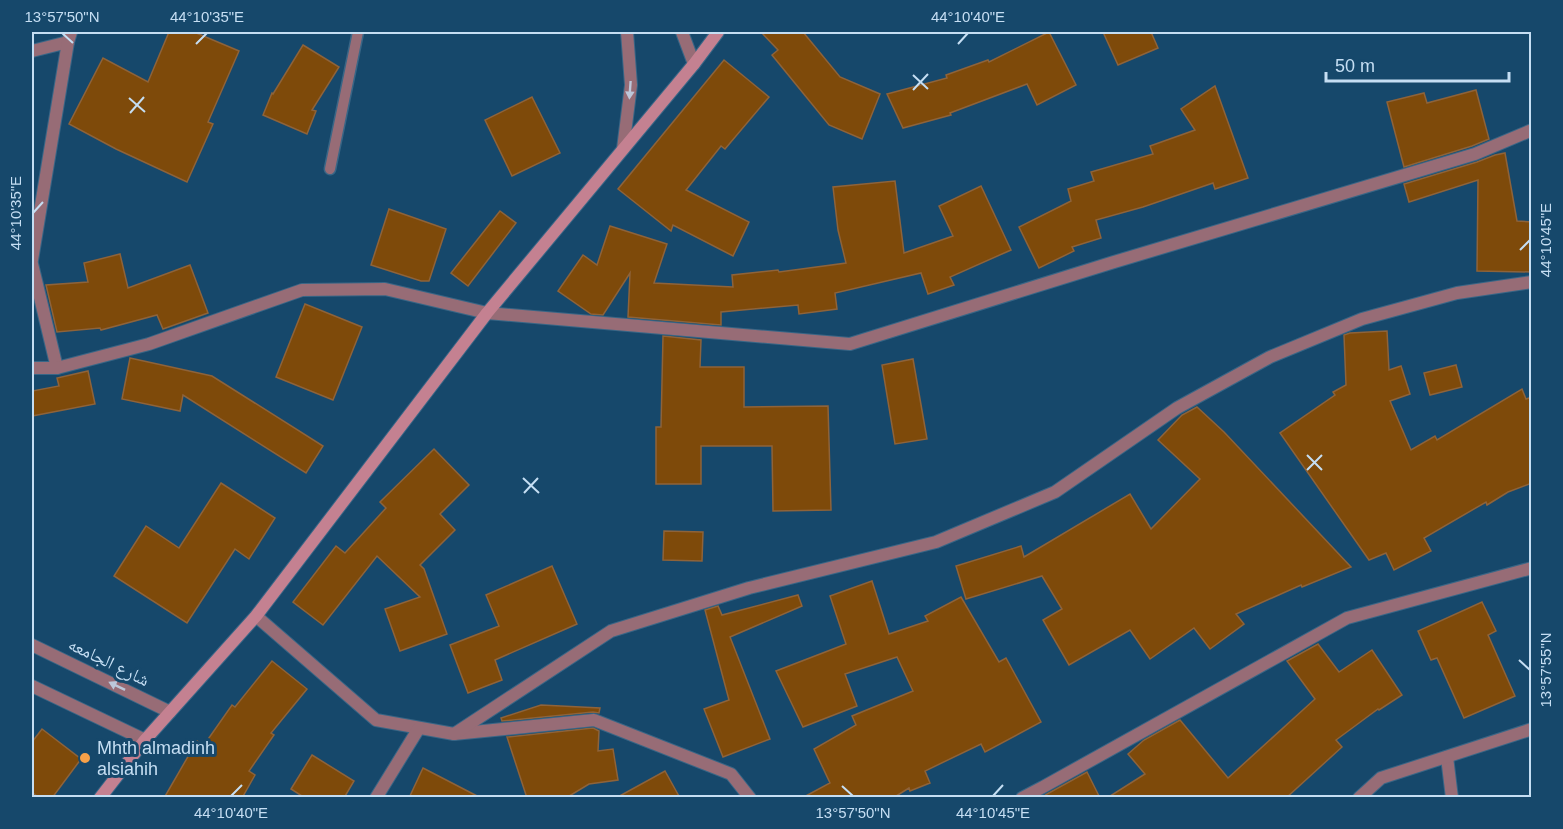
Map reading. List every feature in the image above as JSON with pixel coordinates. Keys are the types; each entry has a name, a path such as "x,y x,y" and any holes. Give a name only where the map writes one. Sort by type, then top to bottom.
{"main road":[{"path":"100,798 145,740 256,616 487,313 718,32"}],"street":[{"path":"623,149 631,85 627,32"},
{"path":"682,32 694,64"},
{"path":"32,51 70,37 32,260"},
{"path":"32,368 57,368 149,344 302,290 385,289 487,313 850,344 1475,154 1532,130"},
{"path":"32,264 57,368"},
{"path":"454,734 611,631 749,588 936,542 1055,492 1177,408 1270,357 1362,319 1457,293 1532,282"},
{"path":"1022,798 1347,618 1532,568"},
{"path":"256,616 376,720 454,734 594,720 731,774 750,798"},
{"name":"شارع الجامعه","path":"32,645 170,712"},
{"path":"32,686 145,740"},
{"path":"376,798 419,728"},
{"path":"1361,797 1381,778 1532,729"},
{"path":"1447,757 1452,798"}],"lane":[{"path":"330,169 358,32"}],"building":[{"path":"169,32 194,32 239,51 208,122 213,124 187,182 69,124 103,58 148,82"},
{"path":"761,32 803,32 840,77 880,94 862,139 829,125 772,55 778,50"},
{"path":"1049,32 1076,85 1037,105 1027,84 950,113 951,115 903,128 887,94 947,78 946,75 988,60 989,62"},
{"path":"1103,32 1151,32 1158,48 1118,65"},
{"path":"303,45 339,67 312,110 316,111 307,134 263,115 272,93"},
{"path":"724,60 769,97 725,149 721,146 686,190 749,222 733,256 673,225 671,231 618,189"},
{"path":"1215,86 1248,178 1215,189 1213,183 1096,220 1101,238 1072,247 1074,251 1039,268 1019,227 1071,201 1068,189 1094,181 1091,172 1153,154 1150,146 1195,130 1181,109"},
{"path":"1476,90 1489,139 1404,167 1387,102 1424,93 1427,103"},
{"path":"532,97 560,153 512,176 485,120"},
{"path":"1505,153 1517,221 1532,222 1532,272 1477,271 1478,180 1409,202 1404,184"},
{"path":"895,181 904,253 953,236 939,206 981,186 1011,250 950,277 954,285 928,294 921,273 835,293 837,309 799,314 798,305 721,312 721,325 628,317 630,273 603,315 591,314 558,291 583,255 597,265 610,226 667,244 654,283 733,287 732,275 778,270 779,272 846,263 838,230 833,187"},
{"path":"389,209 446,229 429,281 421,281 371,265"},
{"path":"500,211 516,223 468,286 451,273"},
{"path":"120,254 128,288 190,265 208,313 163,329 157,315 101,330 100,328 57,332 46,285 88,282 84,263"},
{"path":"305,304 362,327 333,400 276,377"},
{"path":"1387,331 1389,370 1401,366 1410,394 1390,401 1411,450 1435,436 1437,440 1522,389 1526,399 1532,397 1532,483 1508,492 1487,505 1486,502 1424,538 1431,551 1394,570 1386,553 1369,560 1280,433 1335,395 1333,392 1346,385 1344,335"},
{"path":"663,336 701,340 700,367 744,367 744,407 828,406 831,510 773,511 772,446 701,446 701,484 656,484 656,427 661,427"},
{"path":"130,358 212,376 323,446 306,473 183,395 180,411 122,399"},
{"path":"913,359 927,439 895,444 882,365"},
{"path":"1456,365 1462,387 1430,395 1424,373"},
{"path":"88,371 95,404 32,416 32,391 59,386 57,378"},
{"path":"1197,407 1224,432 1351,567 1302,587 1301,585 1236,614 1244,624 1210,649 1194,628 1150,659 1130,630 1069,665 1043,620 1062,609 1042,576 966,599 956,566 1021,546 1024,557 1130,494 1151,529 1200,479 1158,440 1182,415"},
{"path":"434,449 469,485 440,514 455,530 420,565 424,569 447,634 400,651 385,609 420,597 377,556 323,625 293,602 336,546 345,553 386,508 380,502"},
{"path":"221,483 275,518 249,559 235,549 187,623 114,576 146,526 179,548"},
{"path":"664,531 703,532 702,561 663,560"},
{"path":"552,566 577,624 495,660 502,680 468,693 450,645 499,626 486,595"},
{"path":"872,581 889,634 928,621 925,616 961,597 999,662 1006,658 1041,722 985,752 981,744 925,771 930,783 910,791 909,788 893,798 802,798 830,783 814,749 856,725 852,716 913,691 897,657 845,674 857,706 803,727 776,671 846,644 830,596"},
{"path":"798,595 802,606 730,637 770,739 723,757 704,709 729,700 705,610 718,606 722,615"},
{"path":"1482,602 1496,631 1488,635 1515,696 1464,718 1437,658 1431,660 1418,631"},
{"path":"1318,644 1339,672 1372,650 1402,695 1378,709 1336,740 1342,747 1286,798 1107,798 1145,774 1128,754 1144,740 1180,720 1228,778 1315,699 1287,661"},
{"path":"272,661 307,689 271,733 274,735 249,771 255,775 242,798 164,798 197,741 204,745 232,705 235,707"},
{"path":"541,705 600,708 599,713 502,721 501,718"},
{"path":"593,728 599,731 598,751 613,749 618,780 589,784 566,798 527,798 507,737"},
{"path":"42,729 81,759 52,798 39,798 32,792 32,742"},
{"path":"312,755 354,781 344,798 305,798 291,789"},
{"path":"423,768 481,798 409,798"},
{"path":"665,771 680,798 616,798"},
{"path":"1087,772 1100,798 1041,798 1047,794"}],"place":[{"name":"Mhth almadinh alsiahih","path":"85,758"}]}
